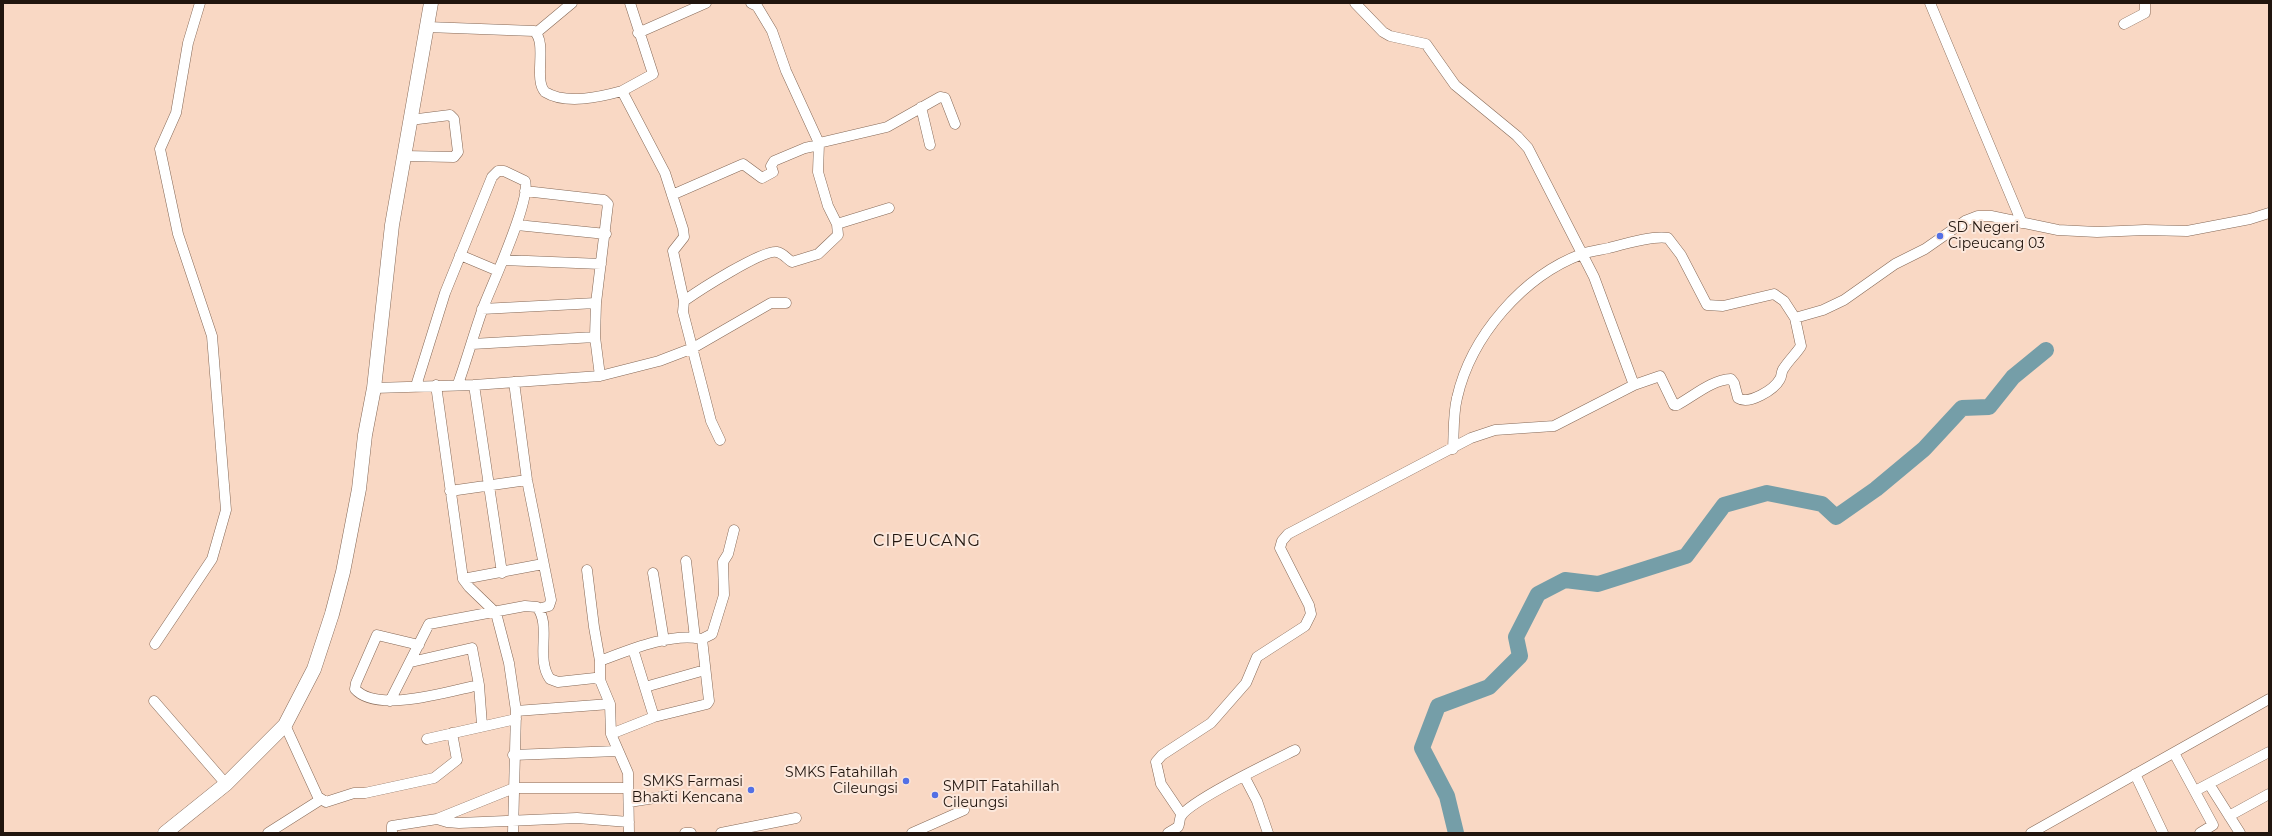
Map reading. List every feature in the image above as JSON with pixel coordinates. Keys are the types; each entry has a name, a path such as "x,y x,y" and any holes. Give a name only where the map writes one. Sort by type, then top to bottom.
{"street":[{"path":"155,644 212,559 226,510 212,336 178,234 160,149 176,113 188,43 200,3"},
{"path":"166,833 226,784 285,725 314,669 343,572 359,489 365,435 374,388 392,225 431,3"},
{"path":"536,34 572,3"},
{"path":"427,27 485,31 530,31 536,34 539,44 541,84 545,92 558,97 574,98 603,96 622,91 653,74 638,33 630,3"},
{"path":"638,33 706,3"},
{"path":"684,301 732,271 768,253 781,253 792,262 818,254 838,235 837,224 828,206 818,172 819,144 786,71 772,31 756,6 751,3"},
{"path":"1355,3 1383,32 1390,36 1426,44 1455,85 1523,142 1540,169 1594,277 1634,385"},
{"path":"1930,3 2022,223"},
{"path":"2124,24 2145,13 2145,3"},
{"path":"622,91 665,173 684,237 673,252 684,301 683,312 711,421 720,440"},
{"path":"672,195 743,164 762,178 773,172 771,166 774,161 805,148 887,127 940,97 943,97 955,124"},
{"path":"921,107 930,146"},
{"path":"405,156 454,157 458,152 454,119 450,115 410,120"},
{"path":"416,386 431,334 460,255 495,173 504,171 522,179 526,183 526,191 517,225 482,309 458,384"},
{"path":"526,191 606,201 608,206 606,234 596,303 595,338 600,376"},
{"path":"837,224 889,208"},
{"path":"1795,318 1823,310 1844,300 1896,264 1925,249 1972,218 1991,216 2022,223 2079,232 2182,231 2250,219 2269,213"},
{"path":"517,225 606,234"},
{"path":"1182,815 1161,784 1156,762 1162,755 1211,722 1246,683 1257,657 1296,633 1309,620 1311,614 1309,605 1280,548 1282,541 1288,534 1300,526 1453,449 1471,438 1494,430 1554,426 1634,385 1660,376 1664,381 1671,401 1676,405 1708,386 1731,380 1734,383 1738,398 1744,401 1752,400 1776,384 1780,379 1783,369 1802,346 1795,318 1784,301 1774,294 1723,306 1707,305 1681,255 1668,238 1628,243 1583,254 1562,264 1527,288 1494,321 1473,355 1462,379 1456,399 1453,449"},
{"path":"460,255 498,271"},
{"path":"503,260 601,264"},
{"path":"482,309 596,303"},
{"path":"374,388 458,384 474,385 600,376 659,361 693,348 771,303 786,303"},
{"path":"472,344 595,338"},
{"path":"390,702 429,624 496,613 525,606 538,609 550,604 527,480 514,382"},
{"path":"436,385 463,579 468,587 496,613 509,663 516,715 513,754 513,833"},
{"path":"474,385 491,486 502,573"},
{"path":"450,491 527,480"},
{"path":"600,661 634,649 664,641 698,638 714,631 724,595 723,562 729,549 734,530"},
{"path":"611,734 654,717 707,704 705,670 698,638 686,561"},
{"path":"463,579 502,573 543,564"},
{"path":"587,570 600,661 600,680 610,704 611,734 628,773 629,833"},
{"path":"653,573 664,641"},
{"path":"538,609 543,626 544,670 550,680 558,682 595,678 600,680"},
{"path":"419,645 379,634 376,637 356,683 355,689 365,696 390,702 479,685"},
{"path":"411,662 472,648 479,685 482,725"},
{"path":"634,649 654,717"},
{"path":"645,687 705,670"},
{"path":"2030,833 2269,699"},
{"path":"154,701 226,784"},
{"path":"426,739 516,715 610,704"},
{"path":"285,725 320,800 326,802 354,793 366,793 434,778 444,768 456,760 452,733"},
{"path":"513,754 618,750"},
{"path":"1168,833 1178,827 1182,815 1197,803 1244,776 1295,750"},
{"path":"2195,791 2269,752"},
{"path":"2174,753 2215,829 2200,833"},
{"path":"2135,774 2163,833"},
{"path":"1244,776 1257,801 1268,833"},
{"path":"2209,784 2240,833"},
{"path":"392,833 392,826 437,819 514,788 628,788"},
{"path":"2229,816 2269,794"},
{"path":"629,802 668,796"},
{"path":"268,833 320,800"},
{"path":"912,833 964,810"},
{"path":"437,819 447,822 459,822 577,818 629,822"},
{"path":"722,833 796,818"},
{"path":"685,833 691,833"}],"waterway":[{"path":"1456,833 1447,796 1422,748 1438,706 1489,687 1520,656 1516,637 1538,594 1565,580 1598,584 1686,556 1724,505 1767,493 1822,504 1836,517 1876,489 1924,449 1962,408 1989,407 2013,377 2046,350"}],"place":[{"name":"SD Negeri Cipeucang 03","path":"1940,236"},
{"name":"SMKS Fatahillah Cileungsi","path":"906,781"},
{"name":"SMKS Farmasi Bhakti Kencana","path":"751,790"},
{"name":"SMPIT Fatahillah Cileungsi","path":"935,795"}],"district":[{"name":"CIPEUCANG","path":"927,541"}]}
